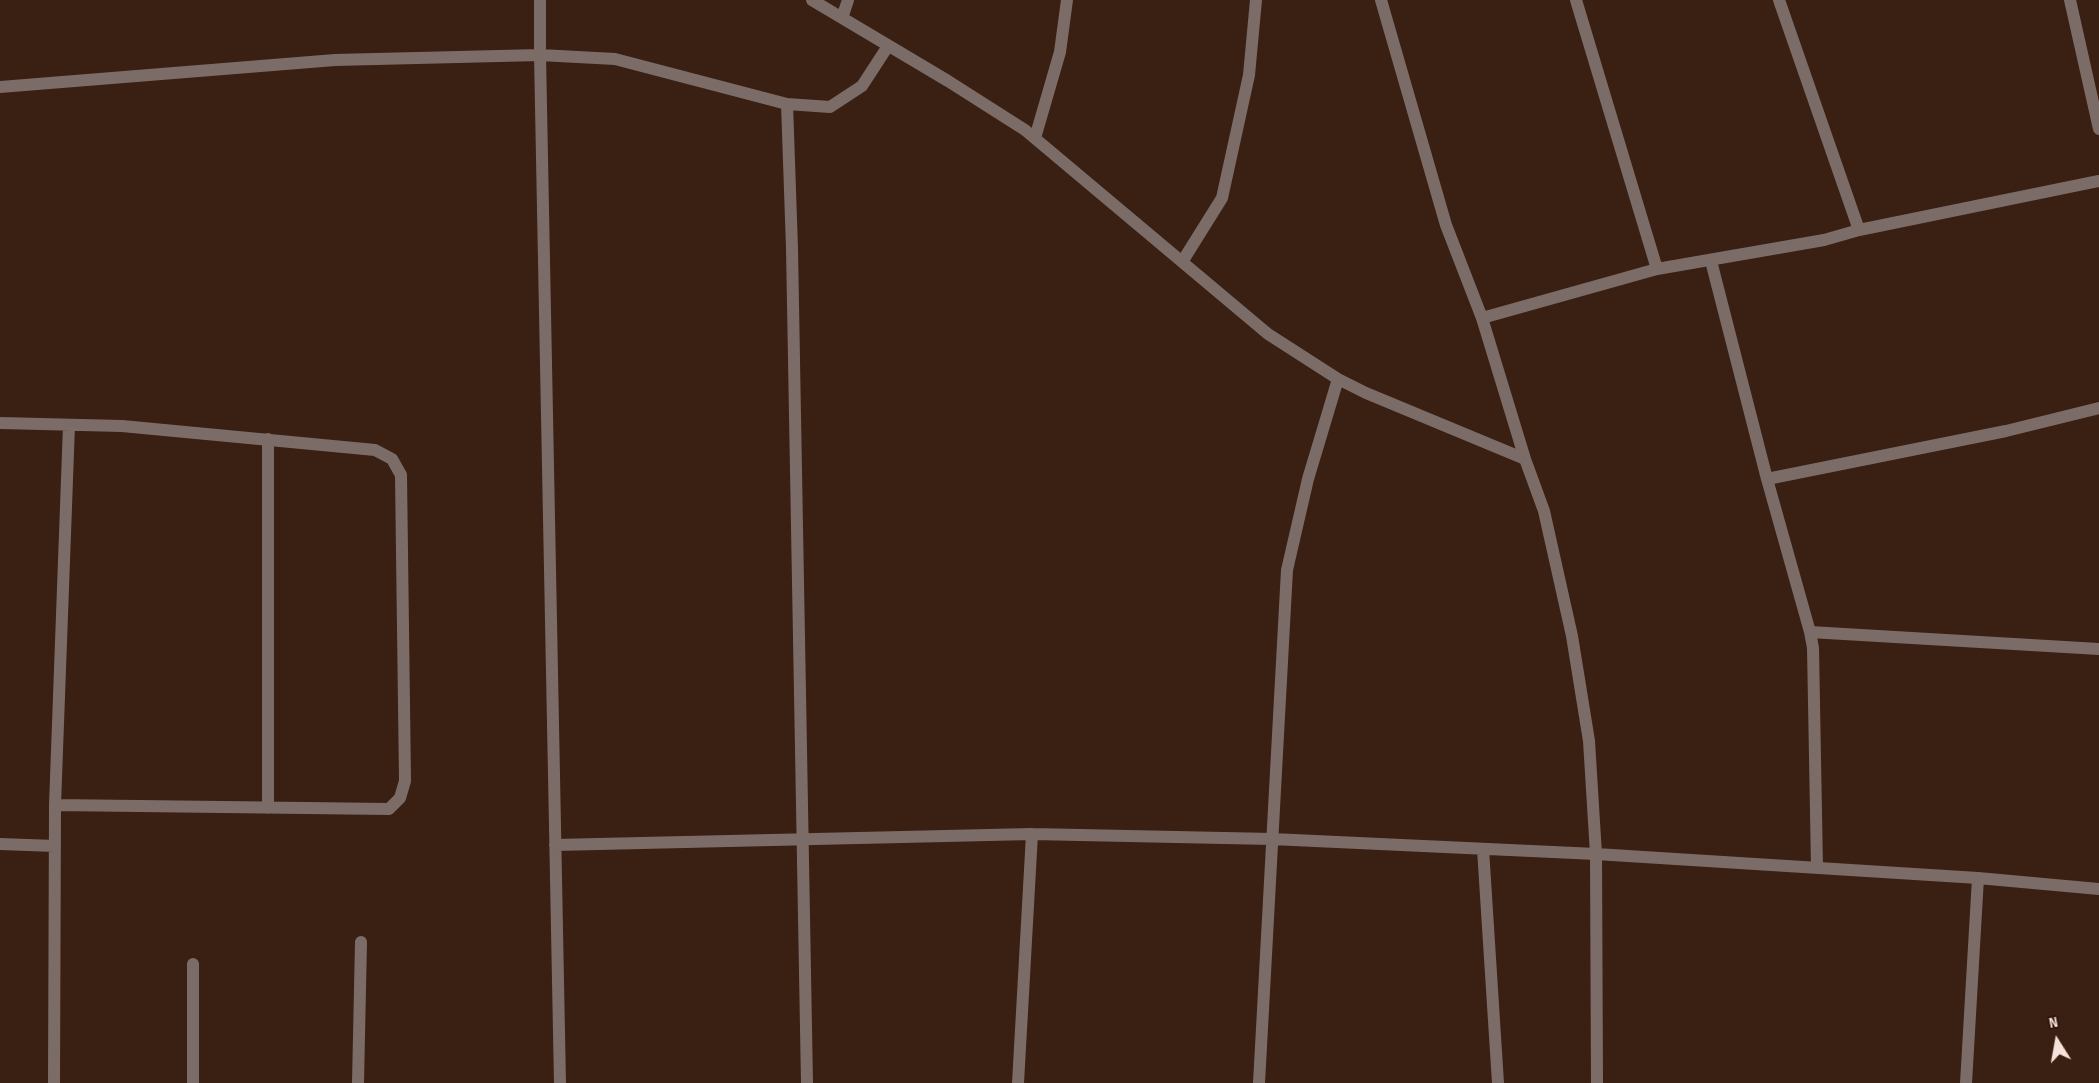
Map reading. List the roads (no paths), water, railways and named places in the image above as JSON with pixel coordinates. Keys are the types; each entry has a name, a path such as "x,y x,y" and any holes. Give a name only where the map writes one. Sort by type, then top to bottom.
{"street":[{"path":"540,0 560,1083"},
{"path":"812,0 948,81 1035,138 1268,334 1338,379 1366,393 1525,459"},
{"path":"842,18 848,0"},
{"path":"1035,138 1060,52 1067,0"},
{"path":"1182,262 1222,198 1249,75 1256,0"},
{"path":"1381,0 1446,225 1482,318 1525,459 1544,511 1572,636 1589,741 1596,854 1597,1083"},
{"path":"1576,0 1657,269"},
{"path":"1779,0 1860,231"},
{"path":"2070,0 2099,129"},
{"path":"0,87 335,60 540,55 615,59 787,104 830,107 862,86 888,46"},
{"path":"787,104 792,248 807,1083"},
{"path":"1482,318 1657,269 1824,240 2099,181"},
{"path":"1711,261 1767,479 1810,632 1815,662 1817,868"},
{"path":"1259,1083 1287,570 1308,479 1338,379"},
{"path":"1767,479 2006,431 2099,408"},
{"path":"0,423 122,426 375,450 392,459 401,475 405,781 400,798 389,809 56,806"},
{"path":"54,1083 55,846 69,425"},
{"path":"268,439 268,808"},
{"path":"1810,632 2099,648"},
{"path":"555,845 1032,834 1272,839 1596,854 1978,878 2099,889"},
{"path":"1018,1083 1032,834"},
{"path":"0,844 55,846"},
{"path":"1483,849 1498,1083"},
{"path":"1966,1083 1978,878"},
{"path":"358,1083 361,942"},
{"path":"193,964 194,1083"}]}
